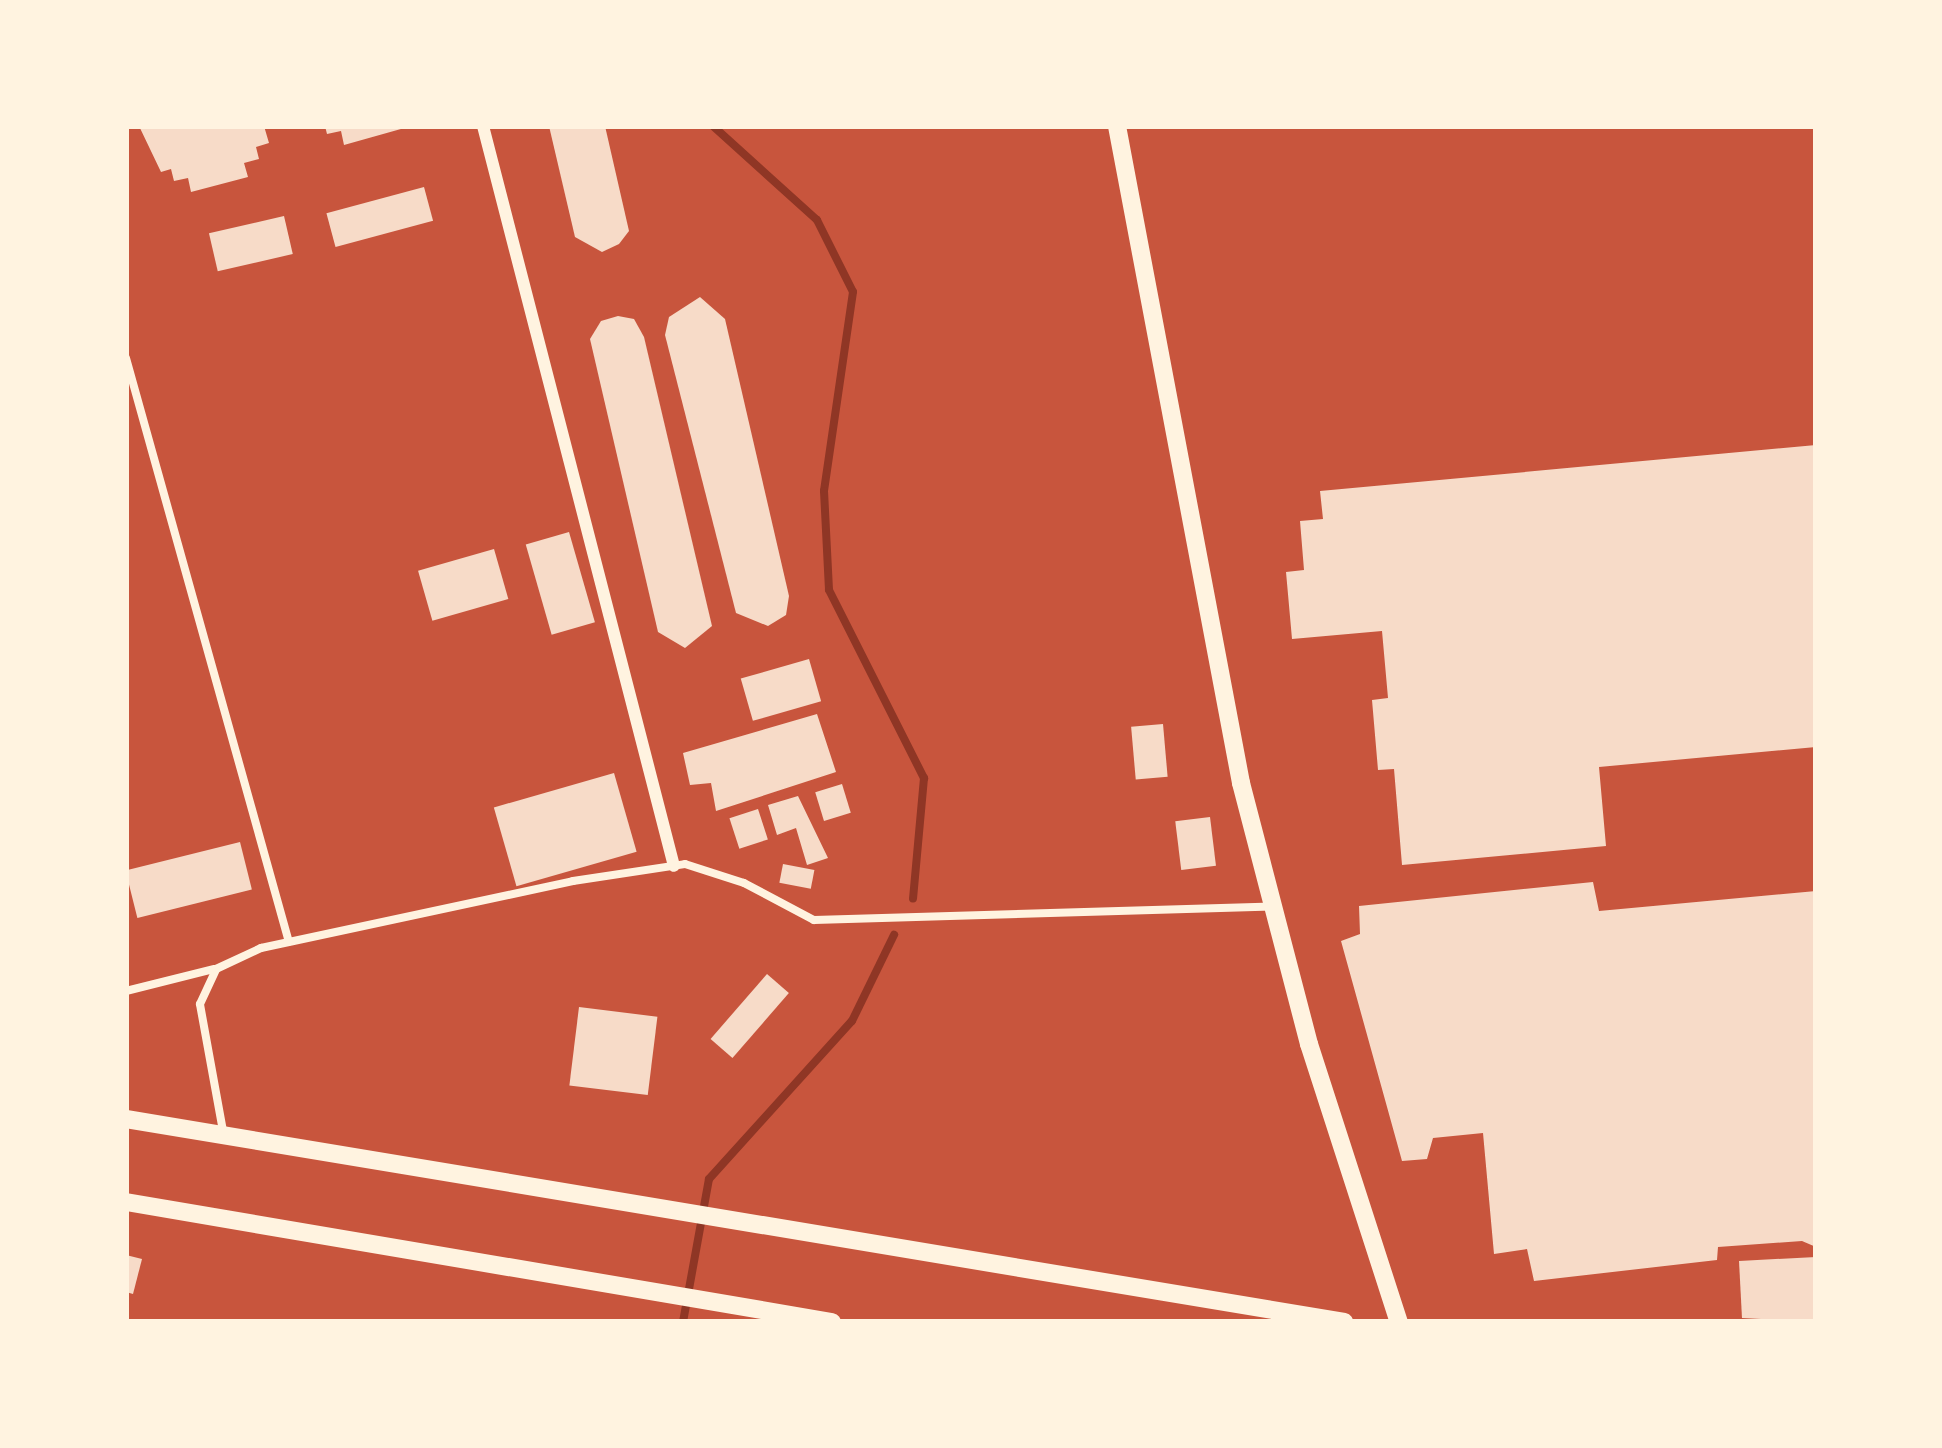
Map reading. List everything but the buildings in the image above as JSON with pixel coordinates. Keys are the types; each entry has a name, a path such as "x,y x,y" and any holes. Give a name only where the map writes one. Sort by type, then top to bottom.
{"street":[{"path":"483,126 674,866"},
{"path":"1118,126 1241,783 1309,1044 1400,1322"},
{"path":"126,1119 1344,1322"},
{"path":"126,1202 832,1322"}],"lane":[{"path":"126,358 289,942"},
{"path":"126,991 216,969 289,942 674,866 744,883 814,920 1274,906"},
{"path":"216,969 200,1004 202,1041 224,1135"}],"waterway":[{"path":"713,126 817,220 853,292 824,491 829,590 924,778 913,899"},
{"path":"683,1322 709,1179 852,1021 894,935"}]}
